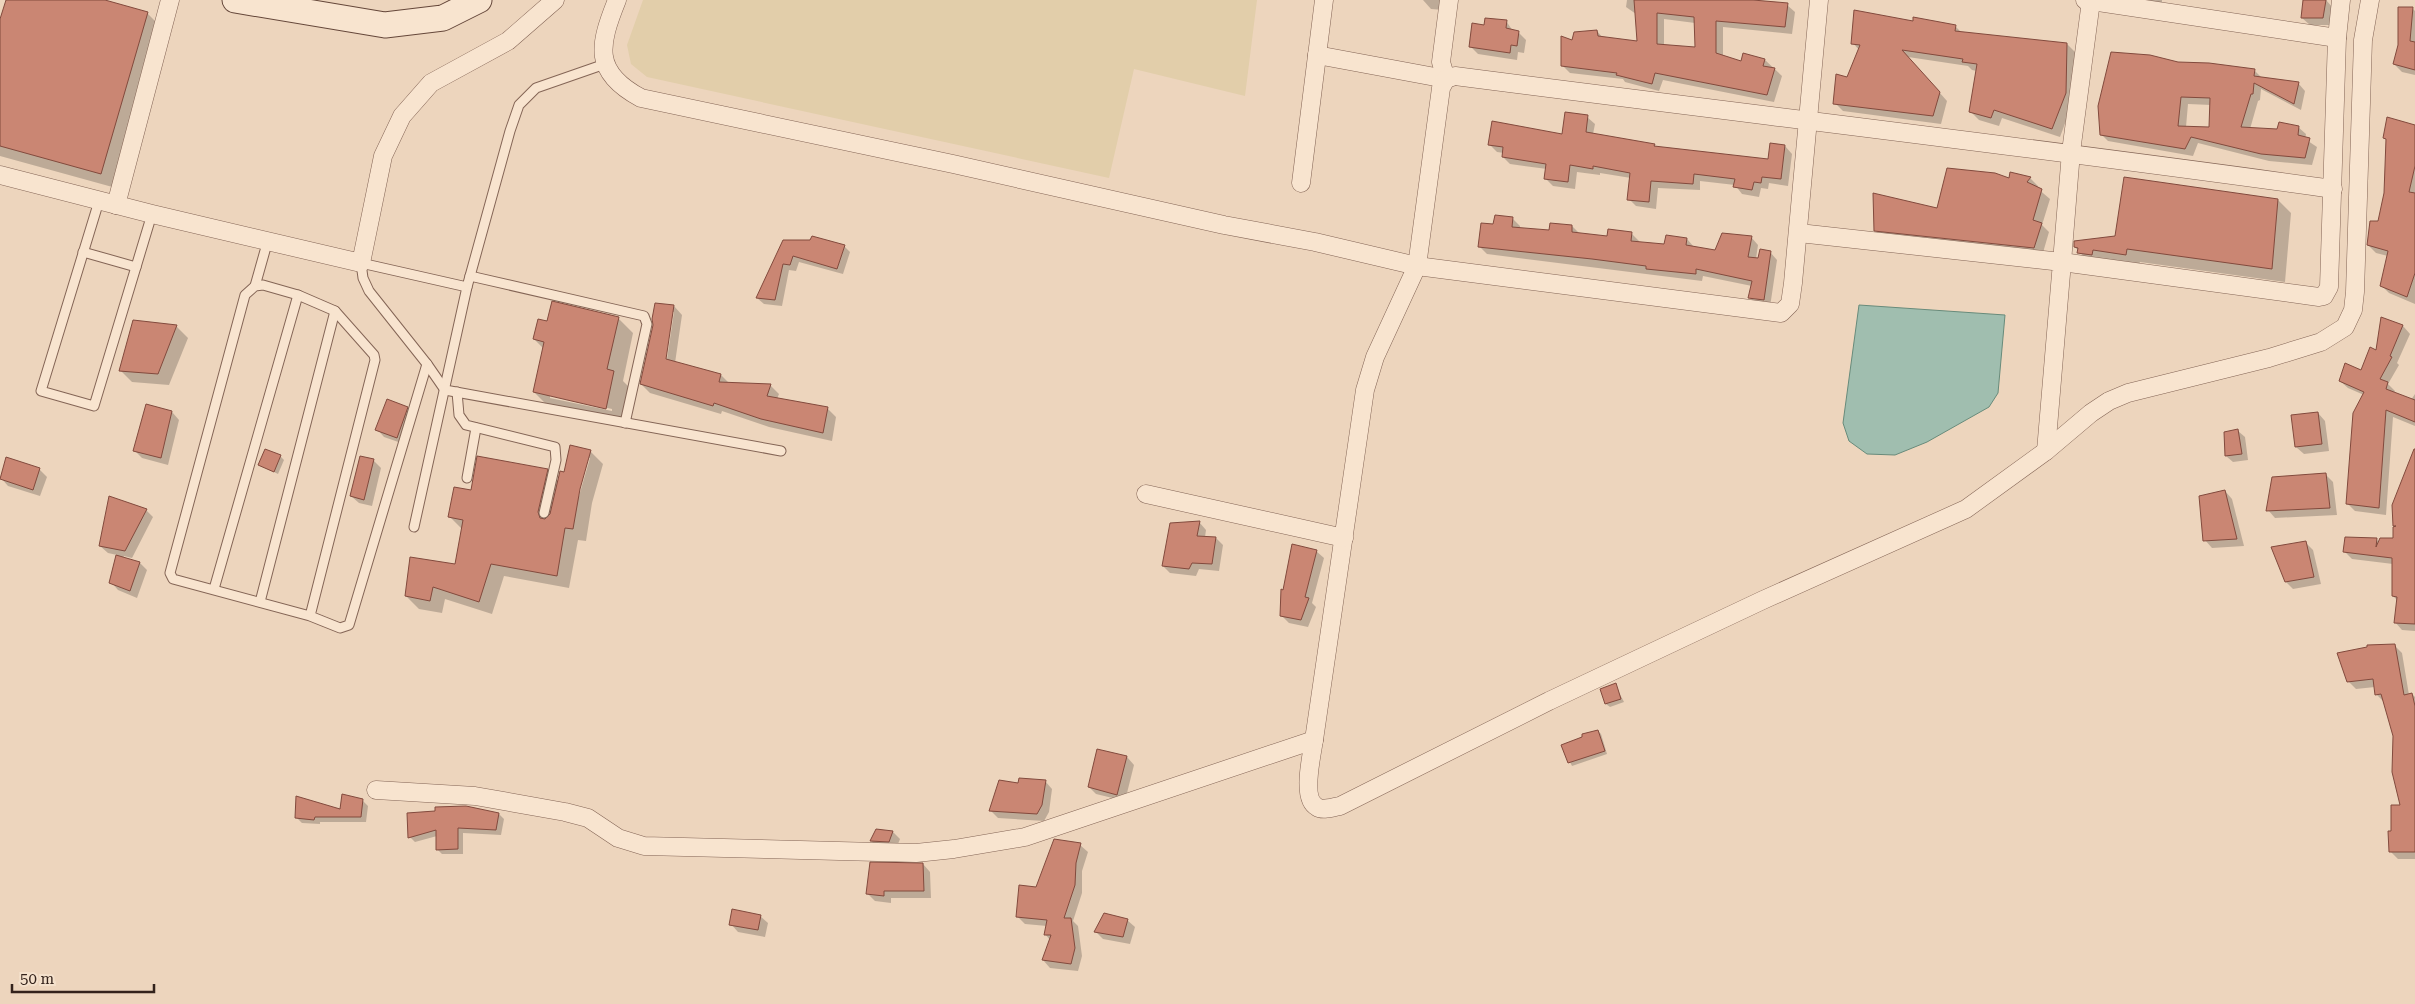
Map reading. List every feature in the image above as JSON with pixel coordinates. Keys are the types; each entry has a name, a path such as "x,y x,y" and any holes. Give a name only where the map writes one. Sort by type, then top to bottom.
{"street":[{"path":"108,203 170,0"},
{"path":"235,0 385,25 443,18 479,0"},
{"path":"0,175 152,214 361,263 383,156 402,116 431,83 508,40 555,0"},
{"path":"617,0 604,33 602,48 605,64 613,78 625,90 641,98 953,164 1224,225 1314,242 1417,266 1781,313 1790,304 1799,233 1819,0"},
{"path":"1301,183 1324,0"},
{"path":"1449,0 1441,62 1446,79 1441,88 1417,266 1375,357 1365,390 1308,792 1311,801 1317,808 1326,809 1340,806 1558,697 1763,600 1966,509 2046,451 2091,413 2109,401 2128,394 2269,358 2321,342 2345,328 2354,310 2363,40 2370,0"},
{"path":"2046,451 2071,152 2088,0 2337,38"},
{"path":"1799,233 2062,262 2309,296 2324,296 2329,287 2334,189 2337,38 2341,0"},
{"path":"1317,55 1446,79 1455,76 1808,122 2071,152 2334,189"},
{"path":"1146,494 1344,538"},
{"path":"376,790 475,796 566,812 588,818 618,838 644,846 916,853 1025,837 1314,740"}],"lane":[{"path":"414,527 467,287 510,131 519,105 536,88 605,64"},
{"path":"108,203 83,252 41,391 94,406 152,214"},
{"path":"255,286 268,240"},
{"path":"83,252 136,267"},
{"path":"467,287 361,263 363,278 369,291 427,364 444,390 781,451"},
{"path":"470,276 644,316 647,324 625,423"},
{"path":"310,616 375,360 355,332 335,311 298,295 263,285 255,286 244,294 170,573 173,579 310,616 340,628 349,625 427,364"},
{"path":"214,589 298,295"},
{"path":"260,602 335,311"},
{"path":"457,392 460,419 466,425 556,447 556,460 544,513"},
{"path":"467,478 476,428"}],"shaded area":[{"path":"643,0 1257,0 1245,96 1134,69 1109,178 647,77 631,64 627,45"},
{"path":"1859,305 2005,315 1998,393 1989,407 1927,442 1895,455 1867,454 1849,441 1843,423"}],"building":[{"path":"6,0 105,0 148,12 101,174 0,146 0,19"},
{"path":"1634,0 1753,0 1788,3 1785,27 1716,21 1716,53 1741,61 1743,53 1765,59 1763,66 1775,68 1767,95 1655,73 1652,84 1616,75 1617,73 1561,66 1561,36 1572,40 1574,32 1597,30 1598,36 1637,41","holes":["1657,13 1694,17 1695,47 1657,44"]},
{"path":"2303,0 2326,0 2323,18 2301,18"},
{"path":"2398,7 2413,7 2410,41 2415,42 2415,70 2393,64 2398,45"},
{"path":"1854,10 1913,21 1913,17 1956,25 1955,31 2067,43 2066,93 2052,129 1994,110 1991,118 1969,112 1977,64 1962,62 1963,59 1902,50 1940,92 1933,116 1833,104 1836,74 1847,77 1860,45 1851,44"},
{"path":"1485,18 1507,20 1506,28 1519,31 1517,46 1511,45 1510,53 1469,47 1472,23 1484,25"},
{"path":"2111,52 2150,55 2178,62 2209,63 2255,69 2254,76 2299,82 2294,104 2254,83 2253,94 2251,94 2241,127 2277,129 2279,122 2299,126 2298,135 2310,138 2305,158 2261,154 2191,137 2185,149 2100,135 2098,106","holes":["2181,97 2210,98 2209,127 2178,126"]},
{"path":"1565,112 1588,115 1586,132 1655,144 1654,146 1768,159 1770,143 1785,145 1781,179 1762,177 1761,183 1754,182 1752,190 1733,187 1735,179 1694,174 1693,184 1651,181 1649,202 1627,200 1630,173 1593,166 1593,169 1570,165 1568,182 1544,179 1546,164 1502,157 1503,147 1488,145 1492,121 1562,134"},
{"path":"2387,117 2415,125 2415,166 2409,192 2415,193 2415,273 2407,297 2380,286 2388,251 2367,245 2370,221 2378,221 2384,193 2386,139 2383,138"},
{"path":"1947,168 1995,173 2009,178 2010,172 2031,177 2027,182 2042,189 2033,220 2042,223 2034,248 1874,231 1873,193 1937,208"},
{"path":"2124,177 2278,199 2272,269 2127,249 2126,255 2093,250 2092,255 2077,253 2078,248 2074,247 2074,241 2115,236"},
{"path":"1495,215 1513,217 1512,227 1549,230 1550,223 1572,225 1572,232 1607,236 1608,229 1632,232 1631,241 1664,244 1666,235 1687,238 1686,245 1715,250 1722,233 1752,236 1748,257 1758,258 1760,249 1771,251 1764,300 1748,298 1752,281 1696,269 1696,274 1646,269 1646,266 1478,247 1481,223 1493,224"},
{"path":"812,236 845,245 837,269 793,256 790,265 783,264 775,300 756,298 783,240 810,240"},
{"path":"552,301 619,317 607,369 614,371 606,409 533,392 544,342 533,339 538,319 547,321"},
{"path":"655,303 674,305 666,359 721,374 719,382 771,384 767,396 828,407 823,433 761,419 714,403 713,406 640,384 653,325 652,319"},
{"path":"2381,317 2403,325 2390,356 2392,357 2380,379 2388,382 2386,389 2415,400 2415,422 2386,410 2379,508 2346,504 2353,413 2364,392 2339,381 2345,363 2361,370 2370,347 2376,350"},
{"path":"133,320 177,325 158,374 119,371"},
{"path":"387,399 408,407 397,438 375,430"},
{"path":"146,404 172,411 161,458 133,451"},
{"path":"2318,412 2322,444 2295,447 2291,415"},
{"path":"2238,429 2242,454 2225,456 2224,432"},
{"path":"570,445 591,450 580,489 573,529 565,528 557,576 491,564 479,602 433,587 430,601 405,596 410,557 455,564 463,520 448,517 454,487 471,490 477,456 548,469 538,512 540,518 545,519 550,514 560,471 564,472"},
{"path":"265,449 281,455 274,472 258,465"},
{"path":"2414,449 2415,624 2394,623 2397,597 2392,596 2392,558 2343,552 2345,537 2377,538 2376,547 2380,538 2393,538 2393,527 2396,526 2393,526 2392,505"},
{"path":"360,456 374,459 364,500 350,496"},
{"path":"6,457 40,468 33,490 0,479"},
{"path":"2326,473 2330,508 2266,511 2272,477"},
{"path":"2225,490 2237,539 2203,541 2199,496"},
{"path":"109,496 147,509 125,551 99,546"},
{"path":"1200,521 1197,536 1216,537 1212,564 1192,563 1189,569 1162,566 1170,523"},
{"path":"2306,541 2314,577 2285,582 2271,547"},
{"path":"1292,544 1317,550 1305,597 1309,598 1301,620 1280,616 1281,589 1283,590"},
{"path":"116,555 140,562 130,591 109,583"},
{"path":"2395,644 2404,695 2412,693 2415,706 2415,852 2389,852 2388,831 2391,831 2391,805 2400,805 2392,772 2393,736 2381,694 2375,695 2373,679 2347,682 2337,653 2367,647 2367,645"},
{"path":"1616,683 1621,699 1605,704 1600,689"},
{"path":"1598,730 1605,751 1568,763 1561,745 1582,737 1582,734"},
{"path":"1097,749 1127,756 1117,795 1088,787"},
{"path":"1019,778 1046,780 1042,805 1037,814 989,811 999,780 1018,783"},
{"path":"342,794 363,799 361,817 315,817 314,820 295,818 296,796 340,809"},
{"path":"466,806 499,813 496,830 458,828 458,849 436,850 436,830 408,838 407,813 435,811 435,807"},
{"path":"876,829 893,831 889,842 870,841"},
{"path":"1054,839 1081,843 1076,863 1075,885 1064,918 1071,918 1075,948 1071,964 1042,960 1051,935 1044,935 1047,920 1016,917 1019,885 1036,887"},
{"path":"870,862 923,863 924,891 884,891 884,896 866,894"},
{"path":"732,909 761,915 758,930 729,925"},
{"path":"1104,913 1128,919 1123,937 1094,932"}]}
